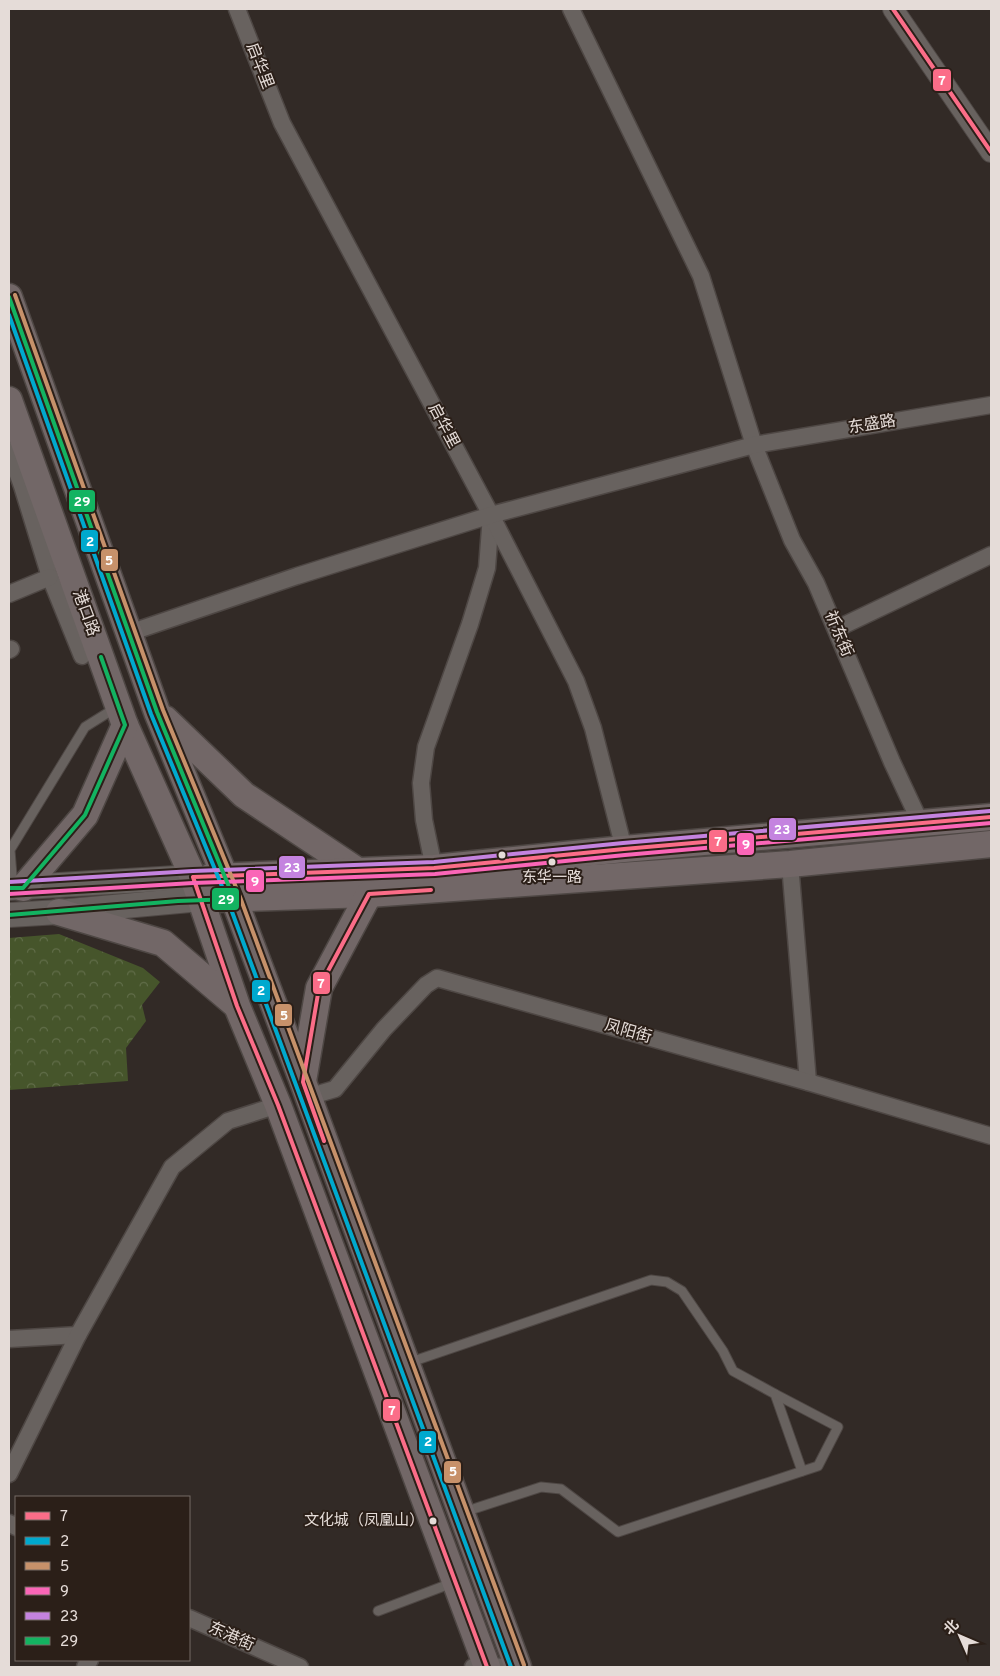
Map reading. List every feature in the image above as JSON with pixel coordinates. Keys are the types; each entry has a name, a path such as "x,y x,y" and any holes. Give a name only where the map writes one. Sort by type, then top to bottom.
{"main road":[{"path":"9,297 157,712 229,888 518,1667"},
{"name":"港口路","path":"9,400 23,486 91,630 122,716 197,888 236,1006 278,1105 455,1582 489,1667"},
{"path":"91,630 126,625"},
{"path":"82,656 109,681"},
{"path":"157,712 244,795 363,883 434,868 624,849 991,817"},
{"path":"15,888 85,816 122,716"},
{"path":"15,888 229,888 790,864 991,844"},
{"path":"305,1090 319,988 363,883"},
{"path":"9,915 59,912 197,888"},
{"path":"59,912 163,943 236,1006"},
{"path":"308,1186 337,1177"}],"street":[{"name":"启华里","path":"237,9 282,123 491,515 576,682 593,728 624,849"},
{"name":"祈东街","path":"571,9 701,276 754,445 792,540 816,583 892,762 921,824"},
{"path":"893,9 991,152"},
{"name":"东盛路","path":"126,625 297,576 491,515 754,445 991,405"},
{"path":"9,450 23,486 50,577 82,656"},
{"path":"434,868 424,820 421,792 426,746 470,624 486,568 491,515"},
{"path":"836,629 991,556"},
{"path":"9,594 50,577"},
{"path":"790,864 808,1082"},
{"name":"凤阳街","path":"305,1090 335,1089 384,1029 426,985 437,978 808,1082 991,1136"},
{"path":"9,1474 78,1335 172,1168 228,1121 278,1105"},
{"path":"9,1339 78,1335"},
{"name":"东港街","path":"190,1618 300,1667"}],"lane":[{"path":"15,888 10,850 85,727 122,716"},
{"path":"406,1364 651,1280 667,1282 682,1290 723,1351 733,1371 838,1427 818,1466 618,1532 561,1489 540,1487 461,1513"},
{"path":"775,1394 802,1471"},
{"path":"378,1611 455,1582"}],"green space":[{"path":"59,934 143,968 160,982 142,1005 146,1021 126,1048 128,1081 9,1090 9,938"}],"transit line":[{"name":"7","path":"893,9 991,152"},
{"name":"5","path":"15,295 163,710 240,897 524,1665"},
{"name":"29","path":"9,297 157,712 234,899 178,901 9,915"},
{"name":"2","path":"9,315 151,714 228,901 511,1667"},
{"name":"29","path":"9,888 23,888 85,815 125,725 101,657"},
{"name":"23","path":"9,882 193,871 434,862 623,843 990,811"},
{"name":"7","path":"487,1667 278,1105 237,1006 193,877 434,868 624,849 991,817"},
{"name":"9","path":"9,894 193,883 435,874 625,855 991,823"},
{"name":"7","path":"324,1141 303,1082 319,988 369,894 431,890"}],"place":[{"name":"东华一路","path":"552,862"},
{"name":"文化城（凤凰山）","path":"433,1521"}]}
